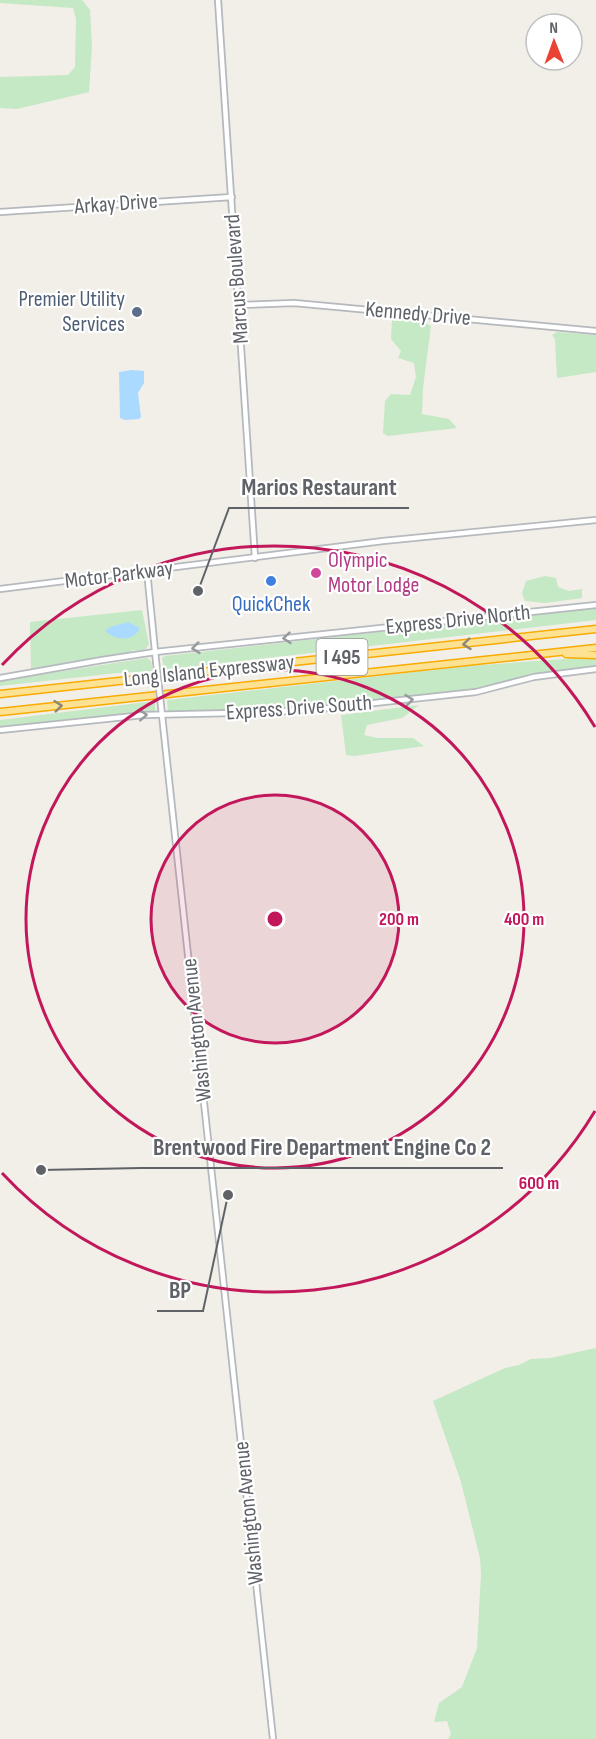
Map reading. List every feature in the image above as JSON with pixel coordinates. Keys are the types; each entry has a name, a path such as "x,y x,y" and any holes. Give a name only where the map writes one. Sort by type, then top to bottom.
{"highway":[{"name":"Long Island Expressway","path":"0,694 525,637 596,627"},
{"name":"Long Island Expressway","path":"0,712 596,648"},
{"path":"488,660 562,654 596,654"}],"street":[{"name":"Marcus Boulevard","path":"218,0 255,558"},
{"name":"Arkay Drive","path":"0,212 232,197"},
{"name":"Kennedy Drive","path":"239,306 294,303 596,331"},
{"name":"Motor Parkway","path":"0,590 383,542 596,520"},
{"name":"Washington Avenue","path":"147,571 273,1739"},
{"name":"Express Drive North","path":"0,678 155,652 596,606"},
{"name":"Express Drive South","path":"0,730 99,718 162,714 316,710 476,692 534,677 596,669"}],"green space":[{"path":"0,0 82,0 90,10 92,46 89,92 17,109 0,108 0,77 68,75 75,67 76,19 73,8 0,3"},
{"path":"399,316 420,320 431,326 422,414 449,419 457,428 388,436 383,433 385,401 391,394 410,395 416,377 414,363 398,358 401,351 391,339 392,320"},
{"path":"557,332 596,335 596,372 557,378 555,339 552,335"},
{"path":"545,576 556,578 558,587 569,591 582,589 582,598 545,603 525,601 522,593 526,581"},
{"path":"596,608 596,620 164,670 162,658 165,656"},
{"path":"142,610 149,644 144,651 132,650 132,652 31,669 30,622"},
{"path":"147,658 151,661 153,671 0,686 0,681"},
{"path":"596,658 596,668 476,690 304,709 168,712 167,700 468,666"},
{"path":"155,701 155,713 0,728 0,720"},
{"path":"419,705 402,718 367,725 364,735 377,738 413,738 424,746 355,756 346,755 341,715"},
{"path":"596,1348 596,1739 448,1739 451,1734 447,1721 434,1722 439,1703 462,1687 477,1648 481,1574 480,1558 461,1482 433,1401 505,1368 531,1359 551,1358"}],"water":[{"path":"144,371 144,383 138,393 141,417 125,420 120,418 119,372"},
{"path":"128,622 140,628 137,633 128,638 119,638 105,631 110,627"}],"place":[{"name":"Premier Utility Services","path":"137,312"},
{"name":"Olympic Motor Lodge","path":"316,573"},
{"name":"QuickChek","path":"271,581"},
{"name":"Marios Restaurant","path":"198,591"},
{"name":"Brentwood Fire Department Engine Co 2","path":"41,1170"},
{"name":"BP","path":"228,1195"}]}
